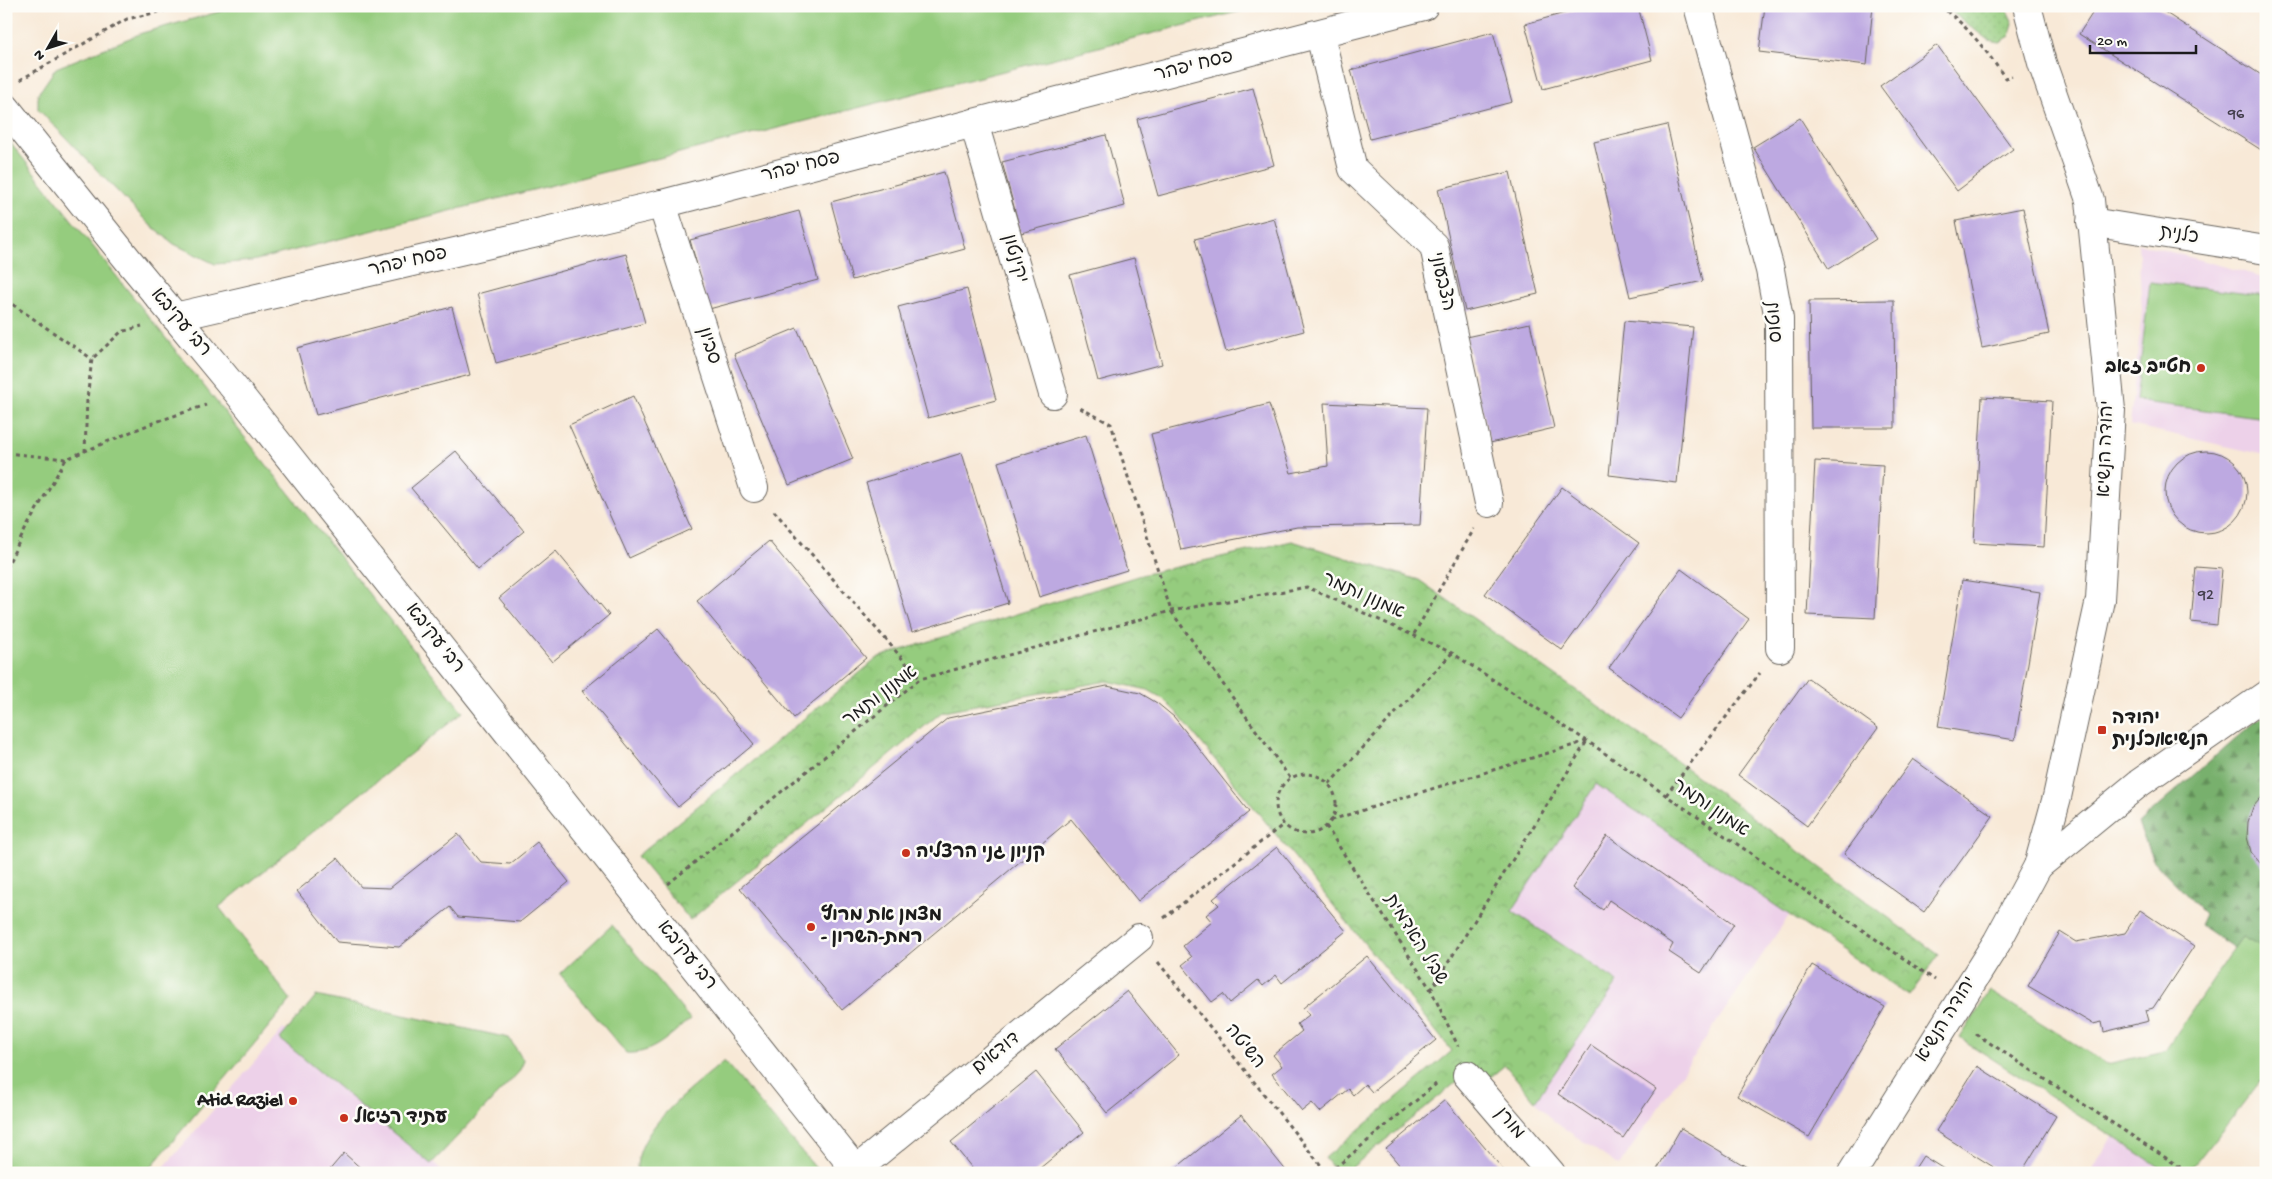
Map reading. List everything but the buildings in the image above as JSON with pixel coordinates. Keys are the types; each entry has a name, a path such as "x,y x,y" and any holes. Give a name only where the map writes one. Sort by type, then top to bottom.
{"street":[{"name":"פסח יפהר","path":"175,317 662,204 1424,6"},
{"name":"לוטוס","path":"1698,6 1770,270 1778,319 1780,648"},
{"name":"יהודה הנשיא","path":"1852,1173 2010,921 2038,866 2057,797 2100,600 2110,410 2090,200 2042,63 2027,6"},
{"name":"הצבעוני","path":"1320,34 1353,170 1434,246 1489,503"},
{"name":"רבי עקיבא","path":"11,95 175,317 239,394 857,1171"},
{"name":"יקינטון","path":"974,124 1053,394"},
{"name":"סביון","path":"662,204 754,488"},
{"name":"כלנית","path":"2091,222 2266,250"},
{"name":"יהודה הנשיא","path":"2038,866 2138,784 2266,695"},
{"name":"דודאים","path":"857,1171 1139,938"},
{"name":"מורן","path":"1467,1075 1551,1173"}],"path":[{"path":"11,95 127,19 184,6"},
{"path":"1940,6 1987,50 2005,78 2042,63"},
{"path":"6,300 92,359"},
{"path":"85,452 87,399 92,359 121,332 175,317"},
{"path":"6,453 66,460 150,424 239,394"},
{"path":"1053,394 1111,424 1171,611 1290,778"},
{"path":"6,568 26,528 66,460"},
{"path":"754,488 920,679"},
{"path":"1414,634 1489,503"},
{"name":"אמנון ותמר","path":"644,904 920,679 1171,611 1307,587 1414,634 1452,653 1587,741 1666,796 1955,1007 2189,1173"},
{"path":"1666,796 1780,648"},
{"path":"1329,784 1452,653"},
{"path":"1331,820 1587,741"},
{"path":"1431,990 1587,741"},
{"path":"1302,774 1312,774 1329,784 1336,802 1331,820 1326,826 1310,834 1293,830 1284,824 1276,808 1277,799 1280,789 1290,778 1302,774"},
{"path":"1139,938 1284,824"},
{"name":"שביל האדמית","path":"1326,826 1431,990 1454,1035 1467,1075"},
{"name":"השיטה","path":"1139,938 1328,1173"},
{"path":"1328,1173 1438,1082 1467,1075"}],"shaded area":[{"name":"חט\"ב זאב","path":"2138,243 2266,278 2266,455 2130,425 2142,311"},
{"path":"1596,784 1790,914 1619,1166 1552,1120 1535,1101 1618,982 1511,911"},
{"name":"עתיד רזיאל","path":"316,996 509,1038 524,1061 519,1072 433,1162 445,1173 159,1173 283,1029 286,1031"},
{"path":"2112,1137 2169,1173 2090,1173"}],"green space":[{"path":"240,6 1261,6 252,261 215,264 174,244 148,223 38,109 38,94 56,68 142,33"},
{"path":"1944,6 2005,6 2013,23 2010,36 2000,42 1988,40"},
{"path":"6,137 463,712 219,907 291,1000 146,1173 6,1173"},
{"name":"חט\"ב זאב","path":"2150,282 2266,296 2266,418 2136,401"},
{"path":"1292,541 1419,580 1667,754 1939,955 1909,996 1596,784 1512,911 1618,982 1535,1101 1505,1065 1487,1080 1475,1067 1345,1173 1337,1173 1325,1158 1452,1051 1177,713 1162,698 1148,690 1107,681 943,711 690,920 637,856 879,657 1141,575"},
{"path":"2266,715 2266,950 2242,937 2234,948 2200,925 2205,914 2153,860 2138,824 2254,722"},
{"path":"612,925 690,1019 661,1043 645,1051 626,1053 560,974"},
{"path":"2242,936 2266,950 2266,1074 2196,1164 2181,1173 2169,1173 1960,1038 1990,991 2107,1064 2165,1051"},
{"path":"316,996 509,1038 524,1061 519,1072 431,1164 280,1039"},
{"path":"724,1061 820,1173 637,1173 639,1157 645,1141 655,1125 682,1096"}],"place":[{"name":"חט\"ב זאב","path":"2201,368"},
{"name":"יהודה הנשיא/כלנית","path":"2102,730"},
{"name":"קניון גני הרצליה","path":"906,853"},
{"name":"מצמן את מרוץ - רמת-השרון","path":"811,927"},
{"name":"Atid Raziel","path":"293,1101"},
{"name":"עתיד רזיאל","path":"344,1118"}]}
